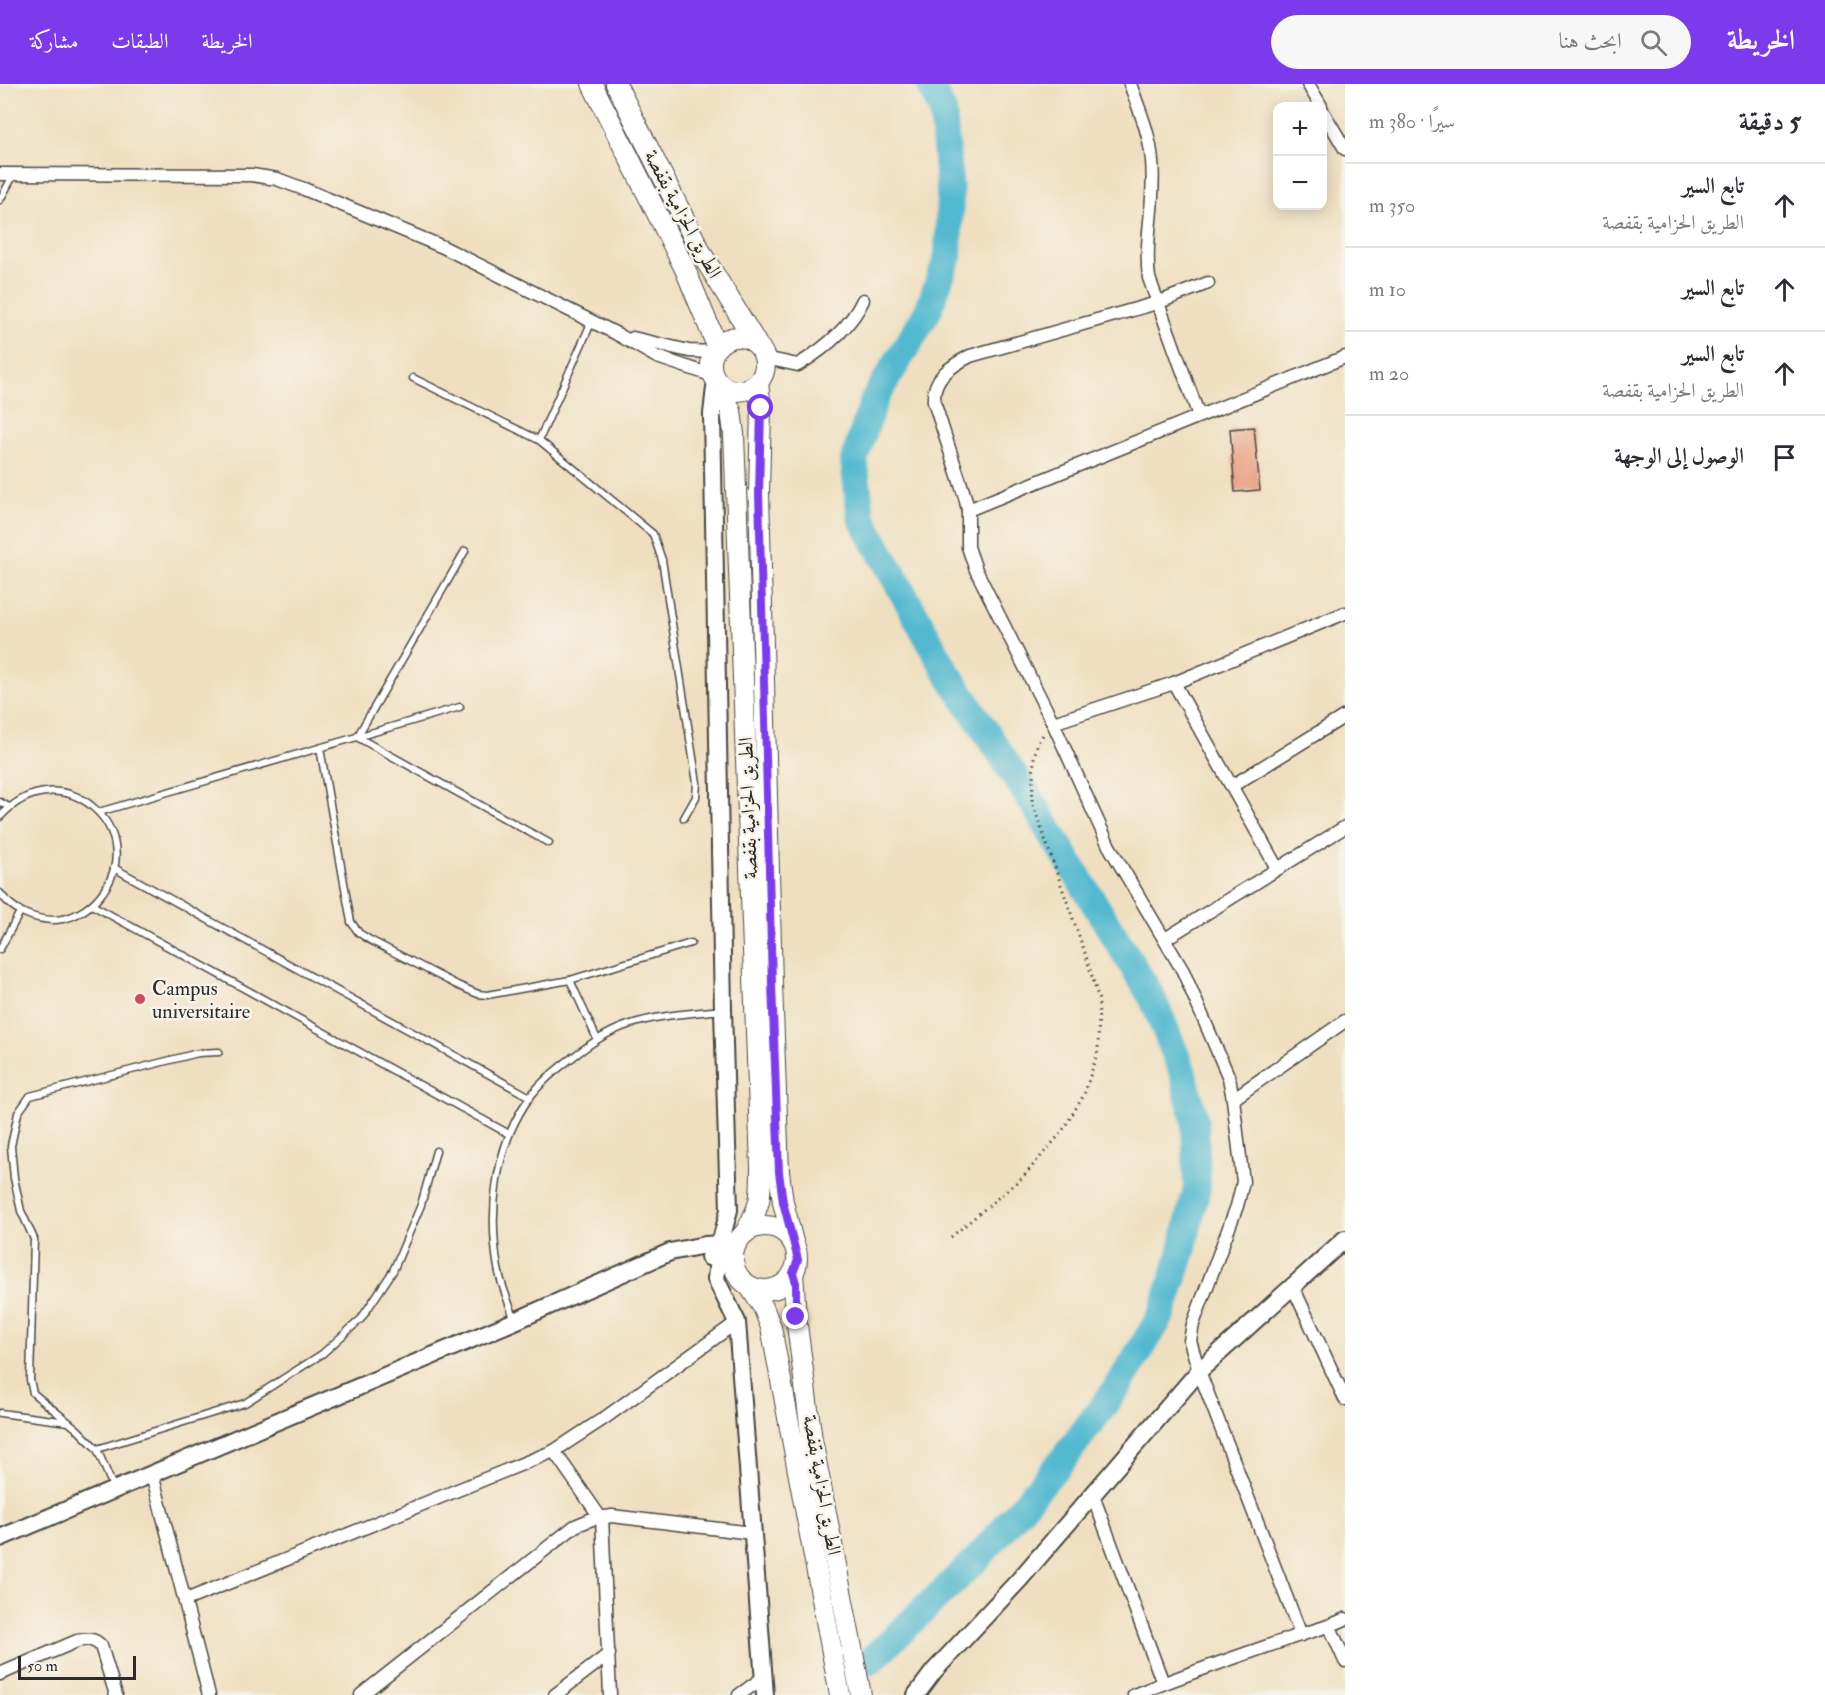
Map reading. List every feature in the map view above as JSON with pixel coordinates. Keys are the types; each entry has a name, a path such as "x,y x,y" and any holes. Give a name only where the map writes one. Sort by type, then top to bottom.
{"main road":[{"name":"الطريق الحزامية بقفصة","path":"592,84 685,270 716,349"},
{"name":"الطريق الحزامية بقفصة","path":"616,84 704,256 755,341"},
{"path":"735,336 755,341 765,358 765,372 758,383 745,391 730,390 716,379 711,364 716,349 728,338 735,336"},
{"name":"الطريق الحزامية بقفصة","path":"716,379 731,411 734,434 761,1198 758,1209 731,1249"},
{"name":"الطريق الحزامية بقفصة","path":"758,383 761,408 759,493 771,961 779,1172 783,1202 793,1242"},
{"path":"771,1226 787,1234 793,1242 798,1260 785,1284 768,1291 750,1287 737,1275 731,1249 753,1228 771,1226"},
{"name":"الطريق الحزامية بقفصة","path":"793,1273 796,1283 796,1317 812,1440 861,1695"},
{"name":"الطريق الحزامية بقفصة","path":"750,1287 763,1307 771,1327 840,1695"}],"street":[{"path":"1130,84 1146,129 1153,162 1148,267 1157,303 1198,416"},
{"path":"1308,84 1318,102"},
{"path":"1327,117 1345,149"},
{"path":"0,174 252,175 277,179 443,247 617,334 657,357 716,379 712,414 723,1010 731,1249 717,1279 737,1322 765,1695"},
{"path":"1208,283 1157,303 970,357 956,364 944,374 936,385 934,402 968,510 968,547 976,570 1053,723 1109,846 1165,939 1202,1013 1228,1078 1233,1098 1243,1182 1237,1206 1192,1328 1190,1341 1199,1371 1301,1635"},
{"path":"765,358 798,365 805,361 819,352 855,316 863,300"},
{"path":"617,334 689,351 716,349"},
{"path":"968,510 1345,357"},
{"path":"1053,723 1174,683 1345,613"},
{"path":"1174,683 1277,868"},
{"path":"1232,786 1345,716"},
{"path":"1165,939 1345,827"},
{"path":"1233,1098 1345,1021"},
{"path":"916,1695 934,1671 1020,1579 1199,1371 1345,1239"},
{"path":"0,1538 515,1321 670,1252 731,1249"},
{"path":"1293,1287 1345,1399"},
{"path":"186,1600 554,1451 606,1417 737,1322"},
{"path":"554,1451 601,1517 610,1695"},
{"path":"152,1474 209,1695"},
{"path":"1092,1493 1163,1683"},
{"path":"361,1695 576,1526 601,1517 623,1517 752,1533"},
{"path":"1134,1695 1301,1635 1330,1627 1345,1619"},
{"path":"1330,1627 1345,1661"},
{"path":"0,1674 77,1641 91,1639 97,1641 101,1646 116,1695"},
{"path":"555,1695 609,1654"},
{"path":"739,1695 764,1677"}],"lane":[{"path":"0,200 15,173"},
{"path":"539,440 591,321"},
{"path":"413,378 539,440 653,534 662,560 698,783 696,797 684,818"},
{"path":"357,737 465,551"},
{"path":"99,812 460,707"},
{"path":"357,737 549,843"},
{"path":"320,748 351,922 359,933 478,994 487,995 570,980 691,943"},
{"path":"0,818 9,807 26,796 45,791 65,792 84,800 99,812 110,829 115,848 114,868 107,888 92,905 76,915 58,920 38,919 20,912 0,893"},
{"path":"0,802 9,807"},
{"path":"114,868 530,1097"},
{"path":"92,905 509,1134"},
{"path":"0,949 20,912"},
{"path":"570,980 597,1039"},
{"path":"515,1321 498,1269 494,1226 498,1174 509,1134 530,1097 559,1067 597,1039 627,1025 665,1015 723,1010"},
{"path":"114,1490 97,1449 69,1422 33,1393 30,1380 34,1239 21,1211 14,1178 11,1146 18,1113 30,1096 198,1053 219,1052"},
{"path":"97,1449 245,1403 322,1354 361,1319 393,1271 421,1205 436,1151"},
{"path":"0,1413 69,1422"}],"path":[{"path":"951,1237 1023,1177 1061,1133 1084,1095 1098,1051 1099,1000 1085,953 1032,802 1034,758 1038,742 1053,723"}],"building":[{"path":"1254,427 1260,490 1235,492 1230,429"}],"waterway":[{"path":"870,1661 978,1558 1064,1458 1119,1385 1162,1314 1182,1251 1197,1187 1195,1121 1183,1073 1152,997 1032,802 946,671 861,517 854,460 874,400 928,311 948,256 950,194 943,112 930,84"}],"place":[{"name":"Campus universitaire","path":"140,999"}],"route":[{"path":"761,408 759,493 779,1172 783,1202 798,1260 793,1273 796,1283 796,1317"}]}
